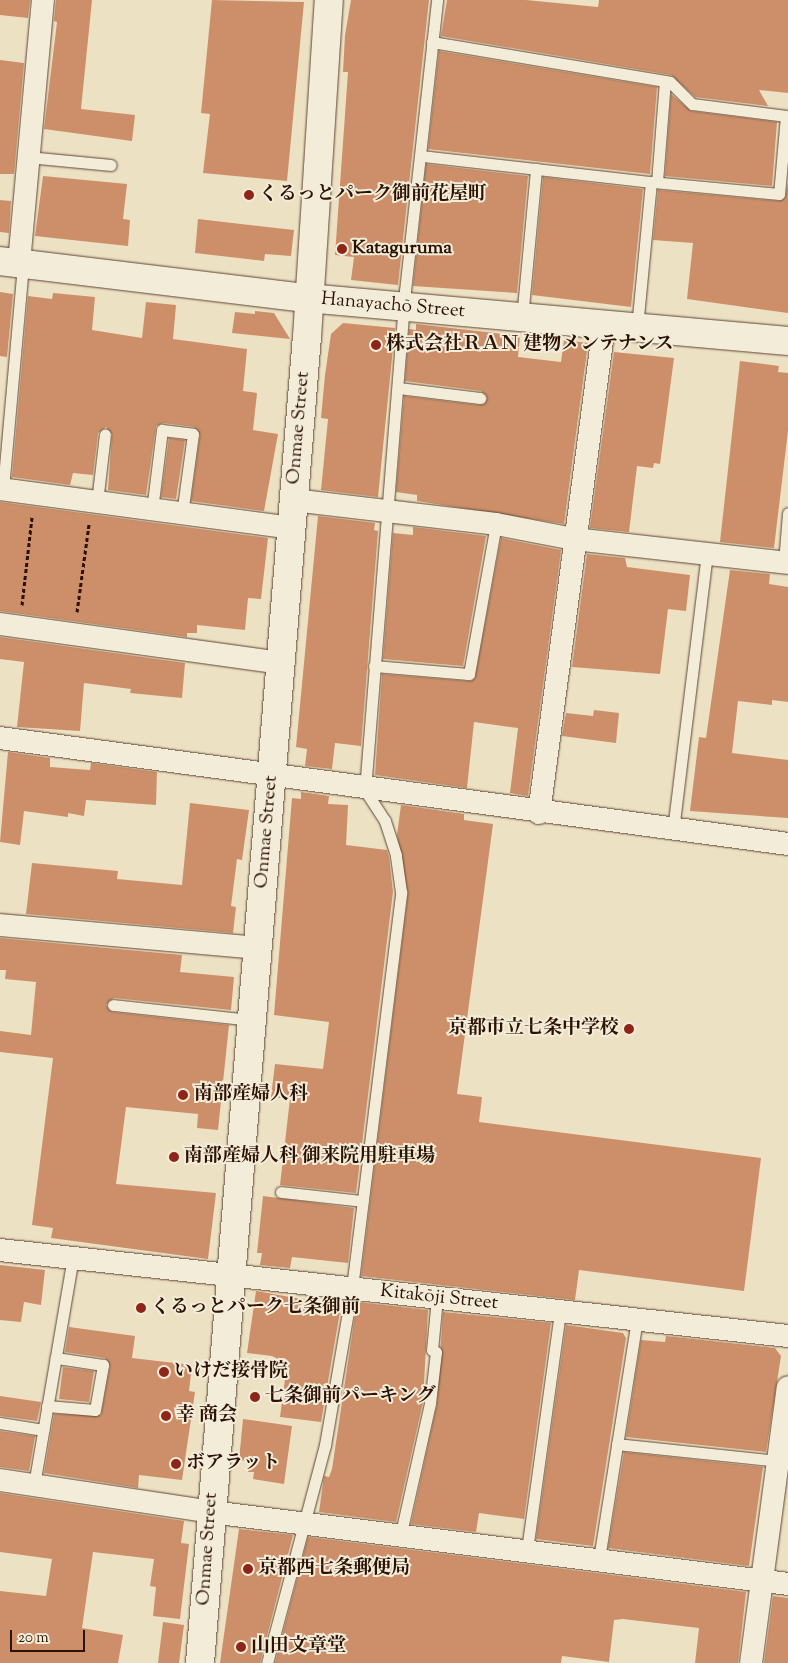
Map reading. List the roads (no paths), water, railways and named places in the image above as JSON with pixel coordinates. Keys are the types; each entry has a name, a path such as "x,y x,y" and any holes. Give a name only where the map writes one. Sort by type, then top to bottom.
{"street":[{"path":"14,262 28,157 43,0"},
{"name":"Onmae Street","path":"200,1663 256,948 273,773 329,0"},
{"name":"Hanayachō Street","path":"14,262 307,298 788,342"},
{"path":"539,813 604,324"},
{"path":"2,489 291,528"},
{"path":"293,500 496,524 574,539 786,563"},
{"path":"10,626 280,663"},
{"path":"0,738 273,773 365,790 788,844"},
{"path":"0,925 256,948"},
{"name":"Kitakōji Street","path":"0,1250 788,1336"},
{"path":"751,1663 788,1388"},
{"path":"0,1480 211,1512 305,1521 788,1584"}],"lane":[{"path":"267,1663 325,1445 352,1288 401,892 396,855 385,821 365,790 374,666 390,511 398,388 437,0"},
{"path":"422,156 779,194 786,116 692,104 665,81 432,42"},
{"path":"637,328 665,81"},
{"path":"28,157 110,165"},
{"path":"522,318 536,169"},
{"path":"2,489 14,262"},
{"path":"398,388 480,398"},
{"path":"152,510 162,430 193,434 182,514"},
{"path":"95,502 106,434"},
{"path":"786,563 788,513"},
{"path":"374,666 469,674 496,524"},
{"path":"673,830 706,554"},
{"path":"113,1005 251,1020"},
{"path":"281,1192 363,1201"},
{"path":"34,1485 73,1258"},
{"path":"401,1533 430,1403 436,1352 432,1350 437,1298"},
{"path":"527,1550 560,1311"},
{"path":"599,1559 637,1319"},
{"path":"47,1406 95,1410 103,1365 56,1358"},
{"path":"0,1423 44,1430"},
{"path":"617,1444 779,1461"}],"place":[{"name":"くるっとパーク御前花屋町","path":"249,195"},
{"name":"Kataguruma","path":"342,249"},
{"name":"株式会社ＲＡＮ 建物メンテナンス","path":"376,345"},
{"name":"京都市立七条中学校","path":"629,1029"},
{"name":"南部産婦人科","path":"183,1095"},
{"name":"南部産婦人科 御来院用駐車場","path":"174,1157"},
{"name":"くるっとパーク七条御前","path":"141,1308"},
{"name":"いけだ接骨院","path":"164,1372"},
{"name":"七条御前パーキング","path":"255,1397"},
{"name":"幸 商会","path":"166,1416"},
{"name":"ボアラット","path":"176,1464"},
{"name":"京都西七条郵便局","path":"248,1569"},
{"name":"山田文章堂","path":"241,1647"}]}
